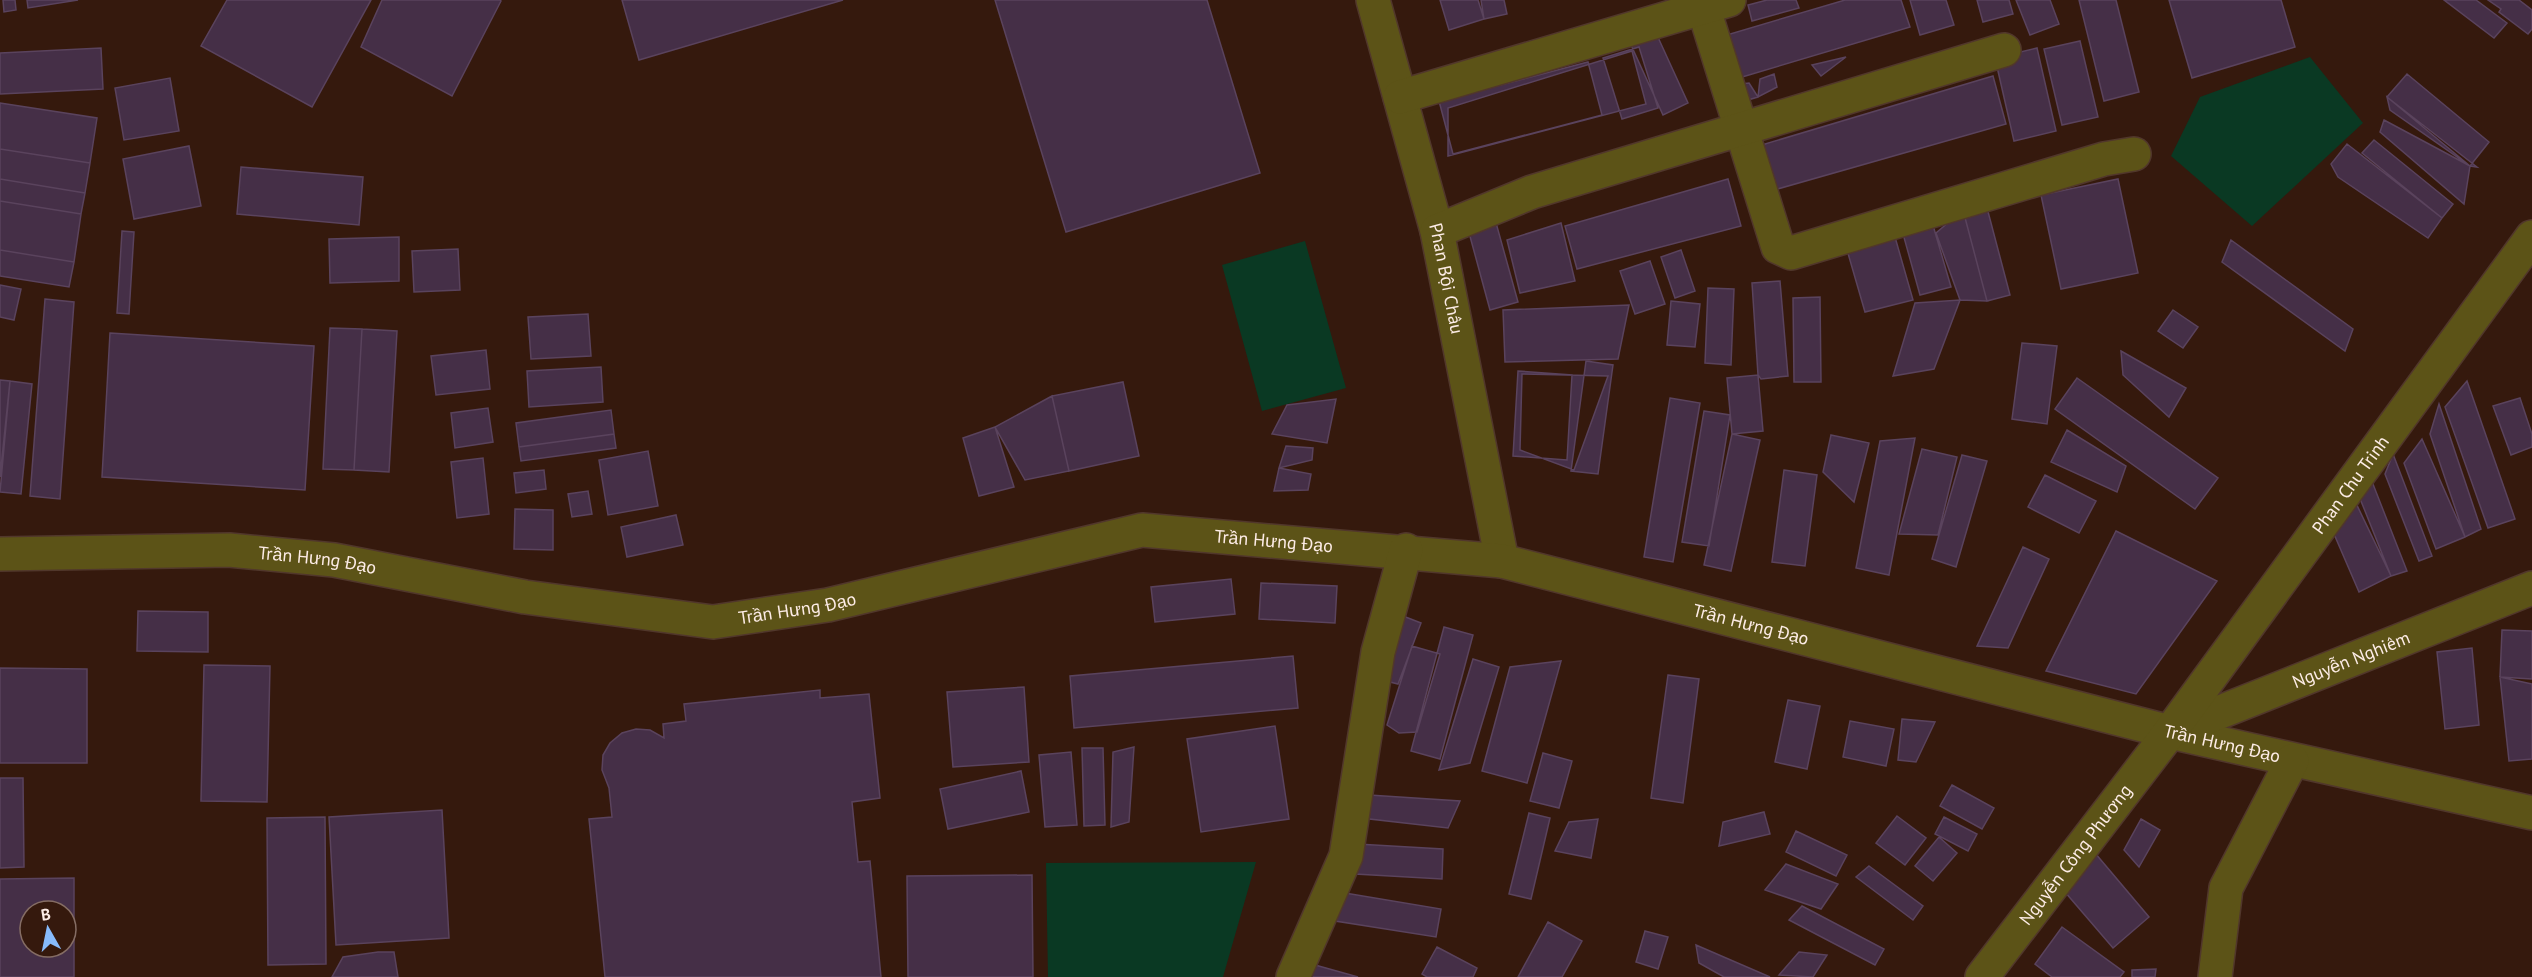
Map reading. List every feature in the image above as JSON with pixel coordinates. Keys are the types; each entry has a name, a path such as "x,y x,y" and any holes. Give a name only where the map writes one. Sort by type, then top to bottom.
{"street":[{"name":"Phan Bội Châu","path":"1373,0 1437,231 1502,561"},
{"path":"1400,98 1711,2 1740,127 1778,247 1791,253 2104,159 2134,154"},
{"path":"1437,231 1532,192 1740,127 2004,50"},
{"name":"Phan Chu Trinh","path":"2170,732 2532,237"},
{"name":"Trần Hưng Đạo","path":"0,554 229,550 334,560 525,597 713,622 828,605 1142,530 1406,550 1502,561 2170,732 2532,813"},
{"path":"1293,977 1346,856 1378,652 1406,550"},
{"name":"Nguyễn Nghiêm","path":"2170,732 2532,588"},
{"name":"Nguyễn Công Phương","path":"1982,977 2170,732"},
{"path":"2215,977 2226,888 2292,761"}],"green space":[{"path":"2310,57 2363,123 2252,226 2171,156 2200,97"},
{"path":"1305,241 1346,388 1262,411 1222,265"},
{"path":"1256,862 1223,977 1048,977 1046,863"}],"building":[{"path":"3,0 15,0 16,10 4,12"},
{"path":"27,0 78,0 28,8"},
{"path":"227,0 371,0 312,107 201,46"},
{"path":"382,0 501,1 452,96 361,47"},
{"path":"622,0 843,0 639,60"},
{"path":"995,0 1207,0 1260,173 1066,232"},
{"path":"1440,0 1478,0 1484,19 1449,30"},
{"path":"1481,0 1504,0 1507,14 1484,19"},
{"path":"1767,0 1796,0 1799,8 1752,21 1748,5"},
{"path":"1845,0 1901,0 1910,27 1732,80 1720,37"},
{"path":"1910,0 1946,0 1954,25 1920,35"},
{"path":"1977,0 2009,0 2013,14 1983,22"},
{"path":"2016,0 2050,0 2059,24 2030,35"},
{"path":"2079,0 2116,0 2139,92 2104,101"},
{"path":"2169,0 2281,0 2295,47 2192,78"},
{"path":"2444,0 2476,0 2507,23 2494,38"},
{"path":"2488,0 2519,0 2532,10 2532,29 2528,34 2499,12 2501,9"},
{"path":"1651,22 1688,103 1663,115 1626,34"},
{"path":"2080,41 2098,117 2062,125 2044,49"},
{"path":"1639,47 1658,108 1622,119 1603,58"},
{"path":"101,48 103,89 0,94 0,53"},
{"path":"2037,48 2056,131 2014,141 1995,58"},
{"path":"1632,51 1646,104 1448,156 1448,108"},
{"path":"1846,57 1821,76 1812,65"},
{"path":"1588,62 1602,115 1453,154 1439,101"},
{"path":"1774,74 1777,87 1758,97 1760,79"},
{"path":"2407,74 2489,142 2470,166 2387,97"},
{"path":"1993,76 2006,124 1767,192 1755,147"},
{"path":"170,78 179,131 124,140 115,88"},
{"path":"1749,83 1758,97 1741,102 1731,85"},
{"path":"2387,97 2477,167 2470,166 2390,110"},
{"path":"0,103 97,118 90,163 0,149"},
{"path":"2384,120 2470,166 2464,204 2380,132"},
{"path":"2374,140 2453,204 2442,218 2362,153"},
{"path":"2347,144 2442,218 2428,238 2338,177 2331,164"},
{"path":"189,146 201,206 134,219 123,159"},
{"path":"0,149 90,163 85,193 0,179"},
{"path":"241,167 363,177 359,225 237,214"},
{"path":"0,179 85,193 81,214 0,201"},
{"path":"1728,179 1741,226 1577,269 1565,226"},
{"path":"2118,179 2138,273 2061,289 2041,195"},
{"path":"0,201 81,214 74,262 0,250"},
{"path":"1986,204 2010,295 1987,301 1963,210"},
{"path":"1963,210 1987,301 1960,300 1936,233"},
{"path":"1493,212 1518,302 1490,310 1468,229"},
{"path":"1930,215 1951,287 1920,295 1900,223"},
{"path":"1561,223 1575,281 1520,293 1507,240"},
{"path":"1893,230 1913,300 1865,312 1845,243"},
{"path":"122,231 134,232 129,314 117,313"},
{"path":"399,237 399,281 330,283 329,239"},
{"path":"2231,240 2353,329 2345,351 2222,262"},
{"path":"458,249 460,290 414,292 412,251"},
{"path":"0,250 74,262 69,287 0,276"},
{"path":"1681,250 1695,291 1675,298 1661,257"},
{"path":"1650,261 1665,304 1635,314 1620,271"},
{"path":"1780,281 1788,376 1761,379 1758,375 1752,283"},
{"path":"0,285 21,289 14,320 0,317"},
{"path":"1708,288 1734,289 1731,365 1705,363"},
{"path":"1820,297 1821,382 1794,382 1793,298"},
{"path":"45,299 74,302 60,499 30,496"},
{"path":"1960,300 1934,369 1893,376 1915,303"},
{"path":"1671,301 1700,304 1695,347 1667,345"},
{"path":"1629,305 1618,359 1505,362 1503,310"},
{"path":"2173,310 2198,327 2183,348 2158,331"},
{"path":"588,314 591,356 531,359 528,317"},
{"path":"330,328 362,329 354,470 323,469"},
{"path":"362,329 397,331 389,472 354,470"},
{"path":"110,333 314,346 305,490 102,477"},
{"path":"2022,343 2057,346 2047,424 2012,419"},
{"path":"486,350 490,389 436,395 431,356"},
{"path":"2121,351 2186,388 2169,417 2123,375"},
{"path":"1586,361 1613,365 1598,474 1571,471"},
{"path":"601,367 603,402 529,407 527,371"},
{"path":"1518,371 1572,375 1567,460 1513,456"},
{"path":"1522,374 1608,376 1574,470 1520,450"},
{"path":"1758,375 1763,431 1732,434 1727,378"},
{"path":"2077,378 2218,478 2195,509 2055,409"},
{"path":"0,380 10,381 0,477"},
{"path":"10,381 32,384 21,494 0,492"},
{"path":"2467,381 2515,519 2488,528 2445,407"},
{"path":"1123,382 1139,456 1069,471 1052,396"},
{"path":"1052,396 1069,471 1025,480 995,427"},
{"path":"1670,398 1700,403 1673,562 1644,557"},
{"path":"2520,398 2532,434 2532,447 2511,455 2493,406"},
{"path":"1336,399 1327,443 1272,434 1287,405"},
{"path":"2439,404 2481,529 2465,537 2430,434"},
{"path":"488,408 493,442 455,448 451,413"},
{"path":"611,410 614,434 519,447 516,423"},
{"path":"1704,411 1730,415 1709,546 1682,542"},
{"path":"995,427 1014,487 979,496 963,438"},
{"path":"2067,430 2126,466 2117,492 2051,462"},
{"path":"614,434 616,448 521,461 519,447"},
{"path":"1732,434 1760,440 1731,571 1704,565"},
{"path":"1831,435 1869,443 1854,502 1823,472"},
{"path":"1915,438 1889,575 1856,568 1880,441"},
{"path":"2422,439 2465,537 2436,549 2404,463"},
{"path":"1286,446 1313,448 1312,460 1279,468"},
{"path":"1922,449 1957,457 1938,535 1899,534"},
{"path":"648,451 658,506 608,515 599,460"},
{"path":"2393,454 2432,556 2419,561 2385,474"},
{"path":"1962,455 1987,461 1956,567 1932,559"},
{"path":"483,458 489,514 457,518 451,462"},
{"path":"1279,468 1311,474 1308,490 1274,491"},
{"path":"544,470 546,489 516,493 514,473"},
{"path":"1784,470 1817,475 1805,566 1772,562"},
{"path":"2045,475 2096,501 2079,533 2028,507"},
{"path":"2371,479 2407,571 2391,576 2359,496"},
{"path":"588,491 592,514 572,517 568,494"},
{"path":"2353,497 2391,576 2359,592 2331,527"},
{"path":"515,509 553,510 553,550 514,549"},
{"path":"676,515 683,545 627,557 621,527"},
{"path":"2116,531 2217,581 2136,694 2046,671"},
{"path":"2023,547 2049,559 2008,648 1977,646"},
{"path":"1231,579 1235,614 1155,622 1151,587"},
{"path":"1261,583 1337,586 1335,623 1259,619"},
{"path":"138,611 208,612 208,652 137,651"},
{"path":"1403,616 1421,623 1398,684 1382,680"},
{"path":"1444,627 1473,635 1440,759 1411,751"},
{"path":"2502,630 2532,631 2532,679 2500,677"},
{"path":"1412,646 1440,654 1417,732 1399,733 1387,725"},
{"path":"2472,648 2479,725 2445,729 2437,652"},
{"path":"1293,656 1298,708 1074,728 1070,676"},
{"path":"1473,659 1499,667 1470,763 1439,770"},
{"path":"1561,661 1527,783 1482,771 1510,667"},
{"path":"204,665 270,666 267,802 201,801"},
{"path":"0,668 87,669 87,763 0,763"},
{"path":"1668,675 1699,679 1683,803 1651,798"},
{"path":"2500,677 2532,684 2532,759 2509,761"},
{"path":"1024,687 1029,762 953,767 947,692"},
{"path":"820,690 820,698 869,694 880,798 852,802 858,862 870,861 881,977 605,977 589,819 612,817 609,788 602,770 603,755 610,743 622,733 636,729 650,730 664,738 663,724 686,721 684,704"},
{"path":"1788,700 1820,706 1807,769 1775,762"},
{"path":"1902,719 1935,722 1916,762 1898,760"},
{"path":"1850,721 1894,729 1886,766 1843,757"},
{"path":"1275,726 1289,819 1201,832 1187,739"},
{"path":"1134,747 1129,822 1111,827 1113,752"},
{"path":"1082,748 1103,748 1105,825 1084,826"},
{"path":"1071,752 1077,825 1045,827 1039,755"},
{"path":"1543,753 1572,761 1559,808 1530,801"},
{"path":"1021,771 1029,812 948,829 940,789"},
{"path":"0,778 23,778 24,867 0,868"},
{"path":"1952,785 1994,808 1982,829 1940,806"},
{"path":"1369,795 1460,801 1448,828 1361,818"},
{"path":"442,810 449,938 336,945 329,817"},
{"path":"1764,812 1770,834 1719,846 1723,822"},
{"path":"1529,813 1550,818 1531,899 1509,894"},
{"path":"1897,816 1926,838 1905,865 1876,843"},
{"path":"325,817 326,964 268,965 267,818"},
{"path":"1944,817 1977,834 1968,851 1935,834"},
{"path":"1598,819 1591,858 1555,851 1569,822"},
{"path":"2141,819 2160,830 2139,867 2124,850"},
{"path":"1796,831 1847,855 1836,876 1786,852"},
{"path":"1939,837 1957,853 1933,881 1915,866"},
{"path":"1357,844 1443,849 1442,879 1355,874"},
{"path":"2095,853 2149,917 2113,948 2059,885"},
{"path":"1786,864 1838,884 1821,909 1765,890"},
{"path":"1869,866 1923,906 1913,920 1856,877"},
{"path":"1032,875 1033,977 908,977 907,876"},
{"path":"74,878 74,899 18,899 18,959 74,959 74,977 0,977 0,879"},
{"path":"1333,891 1441,909 1436,937 1329,920"},
{"path":"1802,906 1884,949 1875,965 1789,920"},
{"path":"1548,922 1582,941 1562,977 1518,977"},
{"path":"2062,927 2124,972 2120,977 2052,977 2035,964"},
{"path":"1645,931 1668,937 1658,969 1636,962"},
{"path":"1696,945 1770,977 1724,977 1699,963"},
{"path":"1437,947 1477,968 1473,977 1427,977 1422,974"},
{"path":"394,952 398,977 332,977 343,957"},
{"path":"1799,952 1827,955 1813,977 1779,975"},
{"path":"1308,963 1358,977 1304,977"},
{"path":"2156,969 2155,977 2132,977 2132,970"}]}
